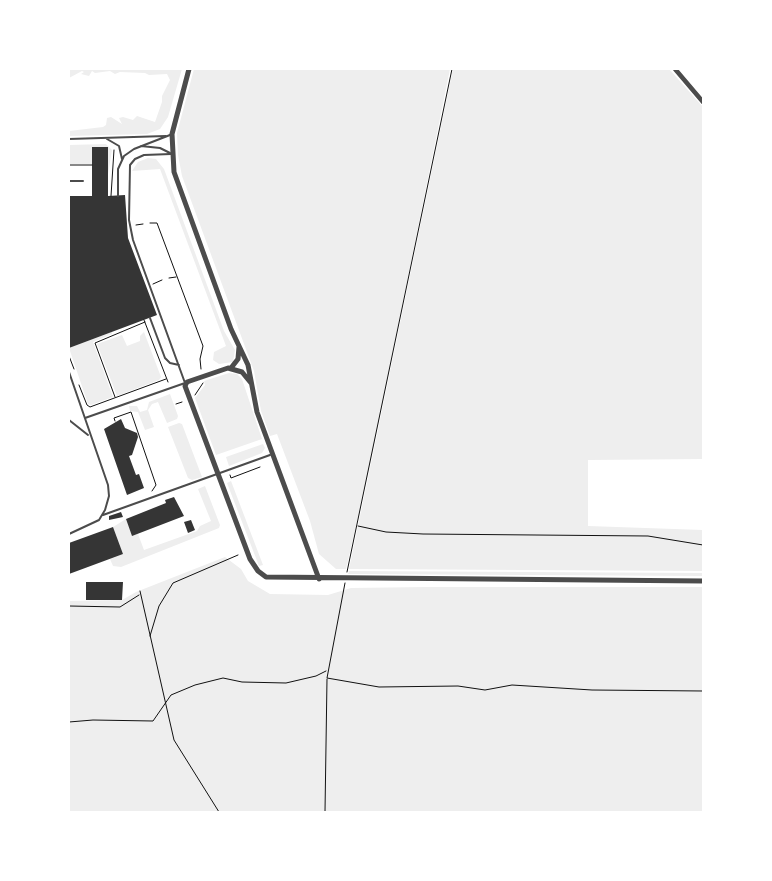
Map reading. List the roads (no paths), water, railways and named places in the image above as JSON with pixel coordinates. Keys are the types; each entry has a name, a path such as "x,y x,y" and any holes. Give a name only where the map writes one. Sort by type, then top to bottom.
{"street":[{"path":"189,69 172,134 172,154 176,180 238,344 248,364 250,383 257,412 319,579"},
{"path":"675,69 703,102"},
{"path":"231,368 239,356 238,344"},
{"path":"250,383 242,372 231,368 185,383 250,559 258,571 271,578 703,581"}],"lane":[{"path":"118,196 118,169 122,159 138,147 172,134"},
{"path":"69,139 166,136"},
{"path":"104,138 118,146 122,159"},
{"path":"138,147 160,148 172,154"},
{"path":"85,418 185,383 133,240 129,220 130,165 135,159 144,154 172,154"},
{"path":"69,181 83,181"},
{"path":"150,318 165,358 170,363 179,365"},
{"path":"69,372 109,491 103,516"},
{"path":"69,420 84,430 91,439"},
{"path":"69,534 94,524 103,516 273,454"}]}
